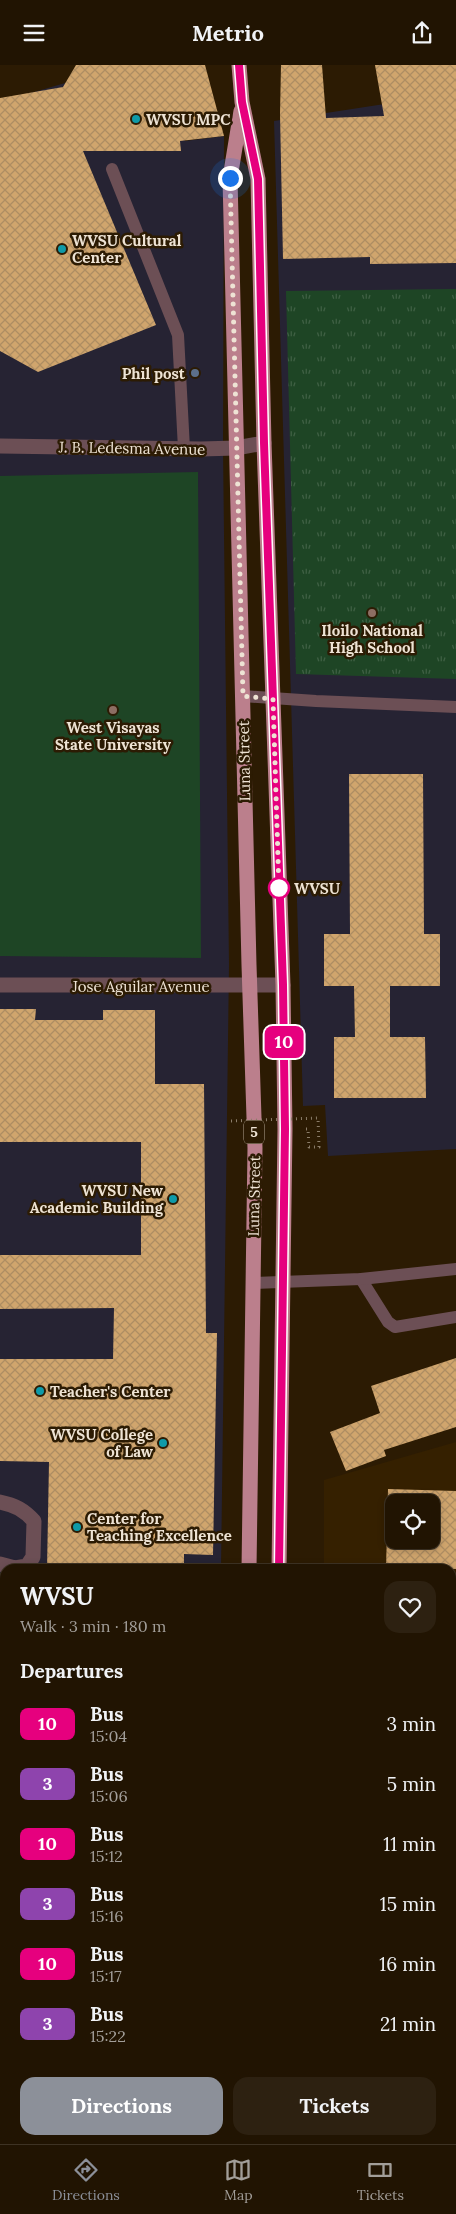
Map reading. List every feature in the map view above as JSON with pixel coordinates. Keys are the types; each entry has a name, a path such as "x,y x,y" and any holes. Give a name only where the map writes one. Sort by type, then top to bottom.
{"main road":[{"name":"5","path":"240,65 242,102"},
{"name":"Luna Street","path":"242,102 258,179 264,443 283,985 285,1129 279,1564"},
{"name":"Luna Street","path":"242,102 230,178 249,986 255,1148 249,1564"}],"street":[{"name":"J. B. Ledesma Avenue","path":"0,446 184,449 236,448 264,443"},
{"name":"Jose Aguilar Avenue","path":"0,985 283,985"},
{"path":"0,1502 13,1504 25,1511 34,1521 33,1557 28,1564"}],"lane":[{"path":"112,169 178,335 184,449"},
{"path":"243,696 456,707"},
{"path":"253,1283 361,1279 456,1269"},
{"path":"361,1279 388,1322 395,1327 456,1317"}],"path":[{"path":"231,1121 318,1118 319,1147 309,1147 308,1129"}],"shaded area":[{"name":"West Visayas State University","path":"169,65 183,65 185,141 224,136 223,448 229,965 221,1564 0,1564 0,102 65,83"},
{"name":"Iloilo National High School","path":"456,93 456,1149 328,1156 325,1105 303,1106 274,121"},
{"path":"456,1442 456,1564 324,1564 324,1480"}],"green space":[{"path":"456,289 456,679 296,674 286,291"},
{"path":"198,472 201,958 0,956 0,476"}],"building":[{"path":"76,65 205,65 224,136 180,141 181,151 83,151 156,325 38,372 0,351 0,98 63,87"},
{"path":"281,65 322,65 326,118 384,116 375,65 456,65 456,263 370,264 370,257 283,259 280,114"},
{"path":"349,774 423,774 424,934 440,934 440,986 390,986 390,1037 425,1037 426,1098 334,1098 334,1037 355,1037 354,986 324,986 324,934 350,934"},
{"path":"0,1009 36,1009 35,1020 103,1020 103,1010 155,1010 155,1084 204,1084 206,1333 217,1333 213,1555 184,1554 184,1564 47,1564 49,1462 0,1461 0,1359 113,1359 114,1308 0,1309 0,1255 141,1255 141,1142 0,1142"},
{"path":"456,1358 456,1427 384,1450 386,1456 346,1471 330,1432 380,1413 371,1386"},
{"path":"388,1489 456,1491 456,1564 386,1564 386,1549 440,1549 440,1494 388,1494"}],"bus line":[{"name":"10","path":"239,65 242,102 258,179 264,443 283,985 285,1129 279,1564"}],"place":[{"name":"WVSU MPC","path":"136,119"},
{"name":"WVSU Cultural Center","path":"62,249"},
{"name":"Phil post","path":"195,373"},
{"name":"Iloilo National High School","path":"372,613"},
{"name":"West Visayas State University","path":"113,710"},
{"name":"WVSU","path":"279,888"},
{"name":"WVSU New Academic Building","path":"173,1199"},
{"name":"Teacher's Center","path":"40,1391"},
{"name":"WVSU College of Law","path":"163,1443"},
{"name":"Center for Teaching Excellence","path":"77,1527"}],"route":[{"path":"230,178 243,696 273,699 279,890 279,888"}]}
